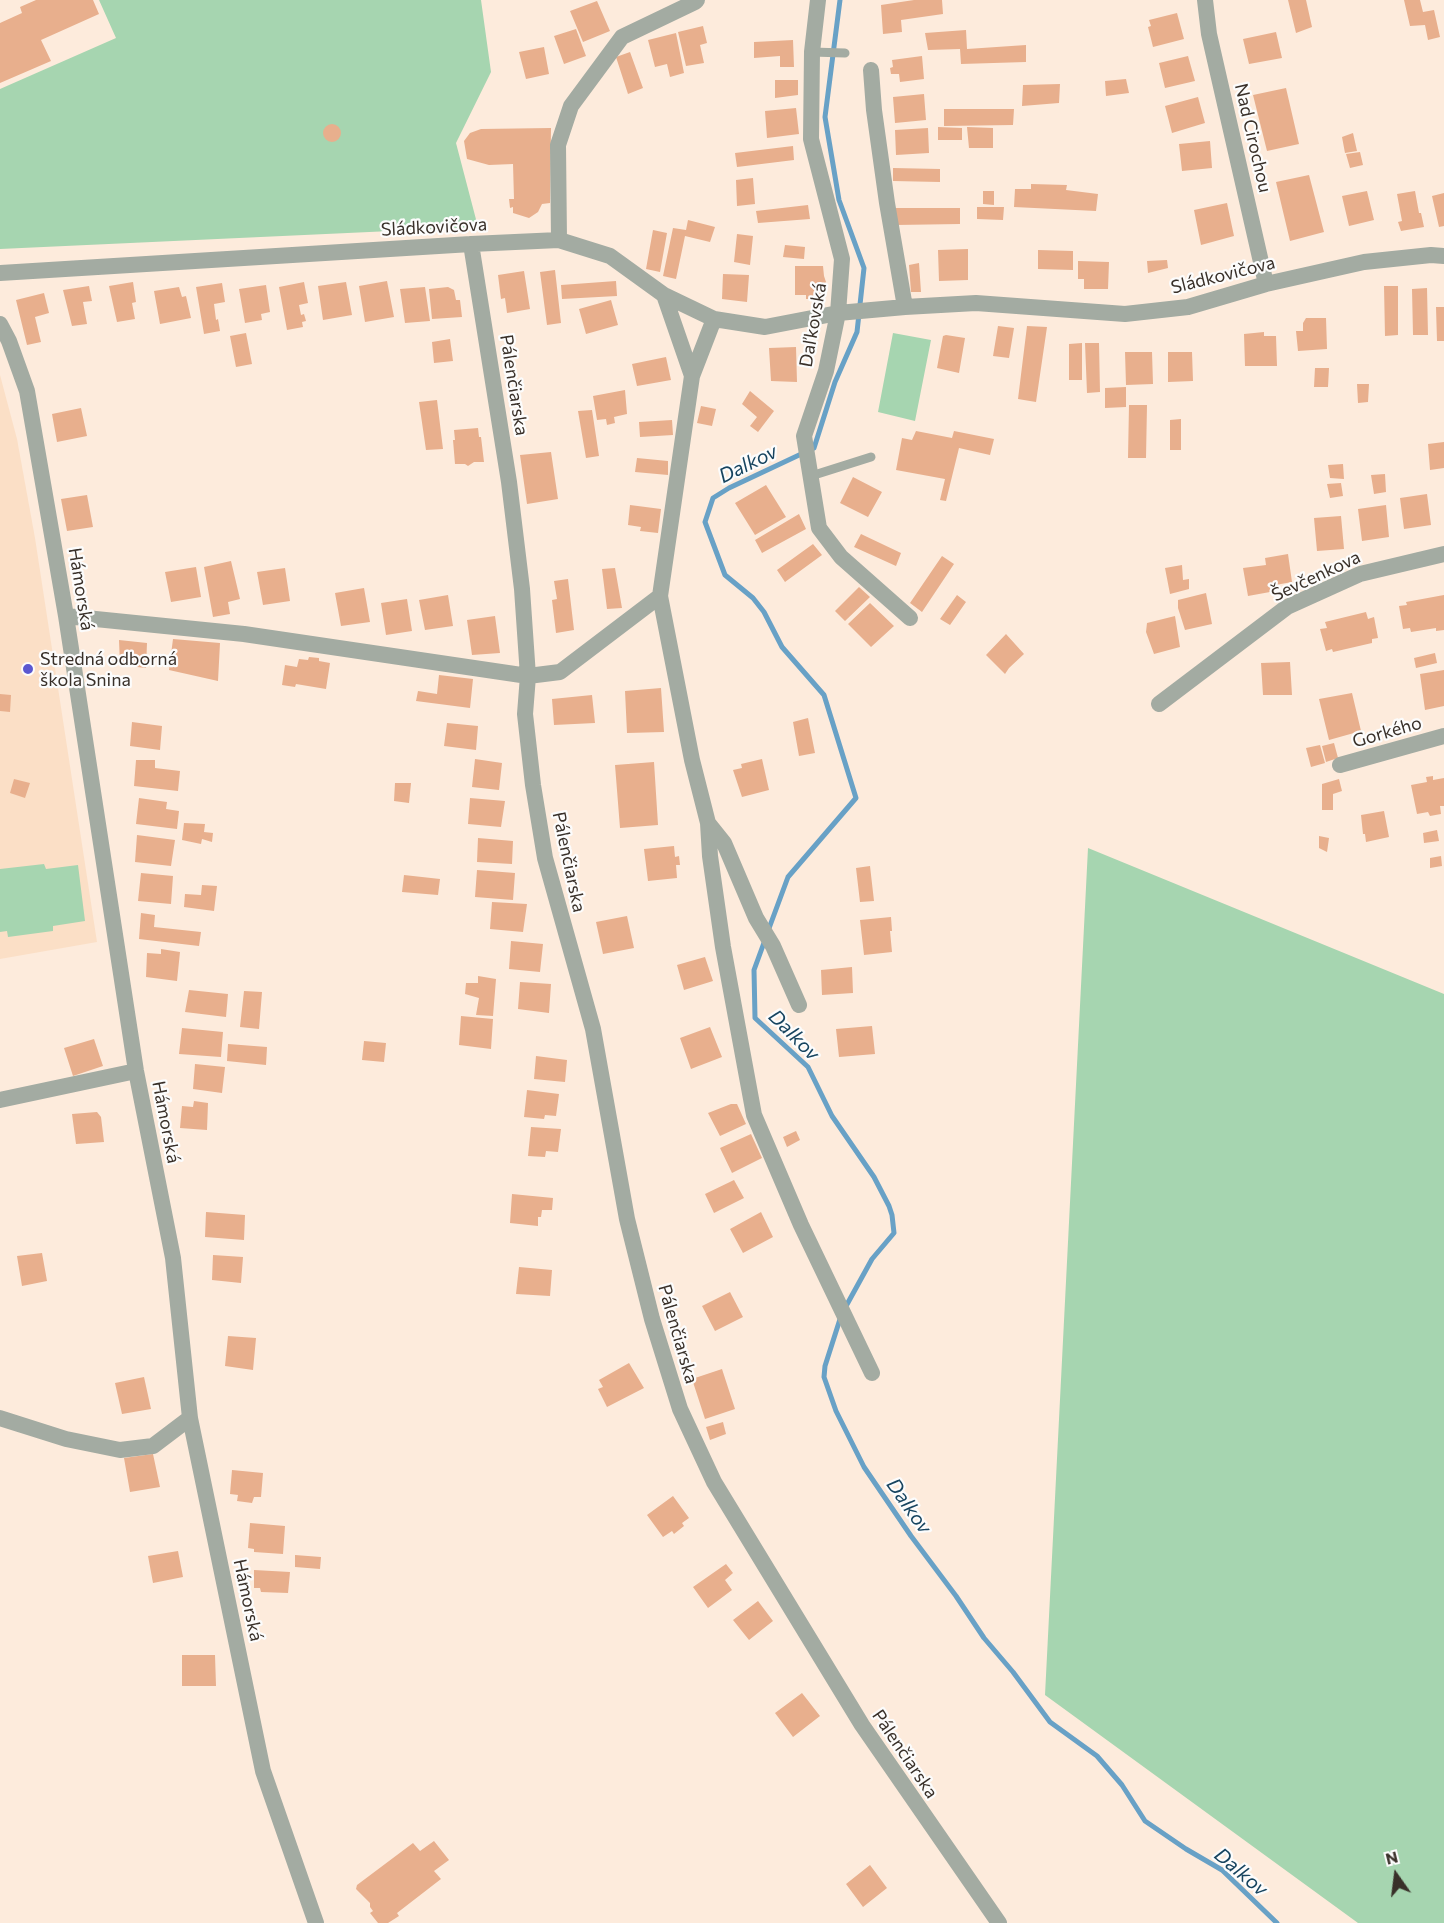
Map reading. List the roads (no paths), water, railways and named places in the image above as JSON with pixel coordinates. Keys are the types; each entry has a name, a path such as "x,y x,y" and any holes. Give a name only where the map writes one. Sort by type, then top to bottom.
{"street":[{"path":"559,240 558,145 571,106 622,37 697,0"},
{"name":"Daľkovská","path":"818,0 818,52 811,139 842,259 844,313 804,436 819,528 841,557 910,618"},
{"name":"Nad Cirochou","path":"1204,0 1209,34 1266,284"},
{"path":"871,70 887,203 905,307"},
{"name":"Sládkovičova","path":"0,273 559,240 610,256 664,295 714,319 765,327 844,313 976,303 1125,314 1188,307 1266,284 1364,262 1431,255 1444,256"},
{"name":"Pálenčiarska","path":"471,244 509,482 522,588 528,676 525,714 533,785 545,858 592,1029 627,1219 652,1319 680,1409 714,1482 862,1725 999,1923"},
{"path":"664,295 692,376"},
{"path":"714,319 692,376 660,596 708,823 710,856 723,947 754,1115 801,1226 872,1373"},
{"name":"Hámorská","path":"0,324 9,341 27,392 66,616 136,1071 173,1258 190,1418 263,1771 316,1923"},
{"name":"Ševčenkova","path":"1159,704 1287,607 1360,574 1444,554"},
{"path":"66,616 244,634 528,676 560,672 660,596"},
{"name":"Gorkého","path":"1340,765 1444,736"},
{"path":"708,823 724,843 756,918 773,946 799,1005"},
{"path":"0,1100 136,1071"},
{"path":"0,1418 66,1439 120,1450 153,1446 190,1418"}],"lane":[{"path":"818,52 845,53"},
{"path":"810,469 871,457"}],"waterway":[{"name":"Dalkov","path":"768,931 788,877 856,798 824,695 782,647 764,612 753,598 725,575 705,522 713,498 729,488 814,448 835,382 857,332 864,268 839,200 825,117 840,0"},
{"name":"Dalkov","path":"765,940 754,970 755,1018 808,1067 832,1116 874,1177 892,1215 894,1233 872,1259 845,1308"},
{"name":"Dalkov","path":"841,1316 825,1366 824,1377 836,1411 864,1467 984,1638 1050,1722 1097,1756 1122,1785 1145,1821 1222,1870 1277,1923"}],"place":[{"name":"Stredná odborná škola Snina","path":"28,669"}]}
